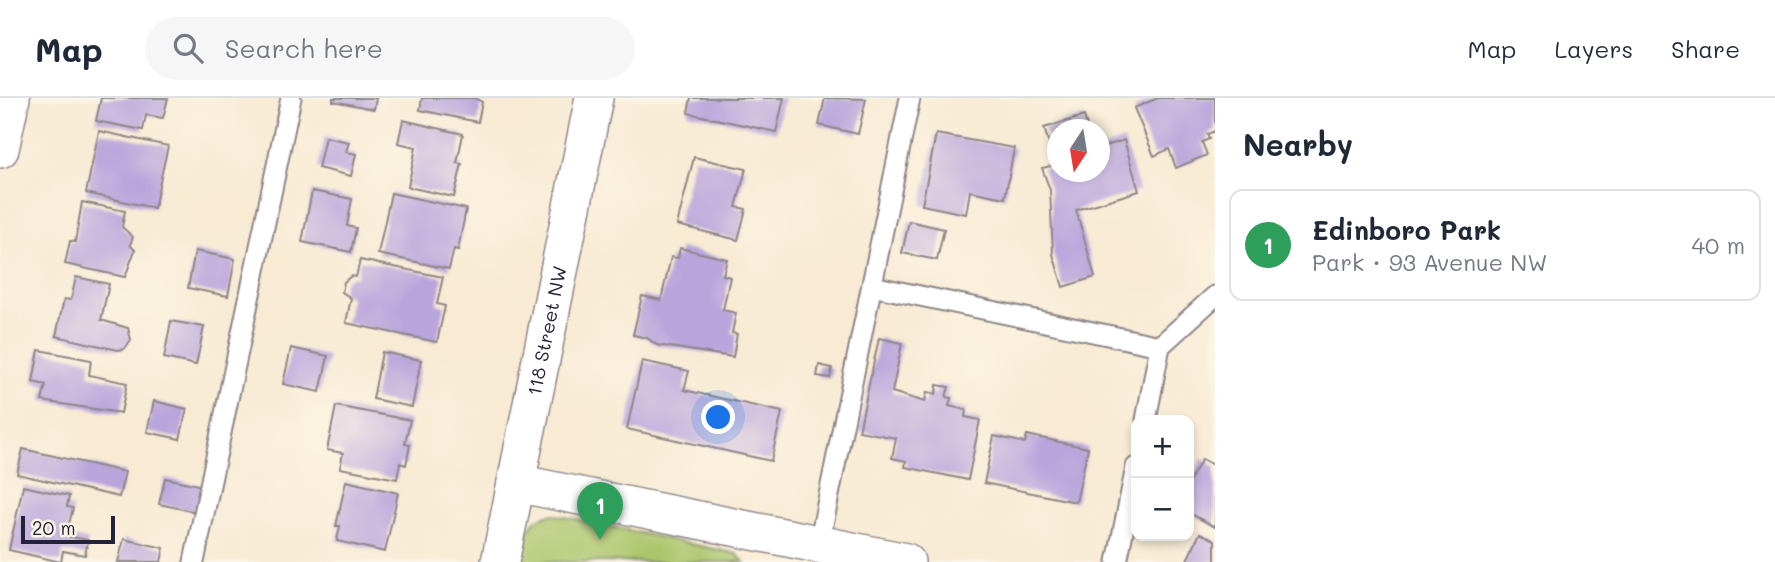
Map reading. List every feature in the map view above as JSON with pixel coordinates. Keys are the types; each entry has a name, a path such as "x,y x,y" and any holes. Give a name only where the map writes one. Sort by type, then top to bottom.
{"street":[{"path":"0,149 10,98"},
{"name":"118 Street NW","path":"500,562 594,98"},
{"path":"516,483 780,550 819,544 906,562"}],"lane":[{"path":"194,562 291,98"},
{"path":"819,544 911,98"},
{"path":"872,286 1160,346"},
{"path":"1147,415 1160,346 1215,296"},
{"path":"1117,562 1134,478"}],"green space":[{"path":"552,514 737,554 744,562 521,562 528,531 536,520"}],"building":[{"path":"101,98 168,98 163,118 146,115 143,130 96,121"},
{"path":"333,98 376,98 374,109 333,101"},
{"path":"422,98 475,98 482,102 478,122 420,110"},
{"path":"691,98 784,98 776,132 688,113"},
{"path":"825,98 866,99 858,134 819,125"},
{"path":"1158,98 1215,98 1215,131 1207,134 1209,139 1202,142 1207,155 1176,168 1169,149 1154,156 1134,108"},
{"path":"403,120 463,134 457,163 462,164 454,197 408,187 416,147 398,143"},
{"path":"99,131 168,146 154,208 86,193"},
{"path":"936,134 1014,148 1005,198 970,191 966,214 922,205"},
{"path":"325,137 349,142 346,152 356,154 351,176 318,168"},
{"path":"1124,140 1139,191 1076,210 1095,277 1063,287 1053,254 1050,190 1047,182 1110,182 1110,145"},
{"path":"694,157 746,169 736,207 746,209 738,240 677,225"},
{"path":"1047,167 1047,182 1042,168"},
{"path":"312,191 352,199 347,226 356,228 351,252 302,242"},
{"path":"391,193 466,209 458,250 454,249 449,269 378,254"},
{"path":"82,202 125,211 122,227 133,237 130,245 135,250 125,277 65,264 70,241 75,242"},
{"path":"909,221 944,229 937,260 902,253"},
{"path":"680,248 727,259 723,275 730,277 723,310 736,313 732,333 737,334 733,357 657,345 647,338 633,335 642,296 661,300 671,257 678,258"},
{"path":"195,251 235,259 228,296 188,288"},
{"path":"360,260 443,277 437,304 445,306 437,342 346,323 351,298 342,292 344,282 351,276 356,277"},
{"path":"76,277 109,284 101,320 128,328 131,340 124,349 118,350 56,336 64,299 71,300"},
{"path":"171,321 204,327 196,365 164,358"},
{"path":"879,338 902,343 892,392 925,402 927,392 936,394 937,385 949,387 946,397 951,398 949,406 966,410 965,417 980,420 968,480 905,467 906,461 892,458 896,438 859,431"},
{"path":"291,348 328,356 320,392 283,384"},
{"path":"39,350 91,360 89,375 127,383 121,413 42,401 46,385 33,382"},
{"path":"382,352 421,360 412,407 373,399"},
{"path":"642,361 689,371 684,390 782,412 771,461 627,429"},
{"path":"819,365 832,368 830,378 817,376"},
{"path":"154,401 187,409 180,439 147,432"},
{"path":"336,406 410,420 405,444 410,445 406,465 400,463 397,479 340,468 343,453 327,450"},
{"path":"1027,435 1088,448 1076,502 984,483 994,436 1025,443"},
{"path":"23,449 125,472 119,497 17,474"},
{"path":"1202,459 1215,466 1215,527 1194,516 1194,473"},
{"path":"165,478 203,486 197,512 159,504"},
{"path":"346,481 398,493 385,552 337,541 340,526 336,526"},
{"path":"23,486 69,496 67,507 73,508 66,536 88,540 85,555 63,551 61,562 9,550"},
{"path":"1200,533 1215,540 1215,562 1186,562"},
{"path":"124,539 164,548 161,562 118,562"}],"place":[{"name":"Edinboro Park","path":"600,540"}]}
